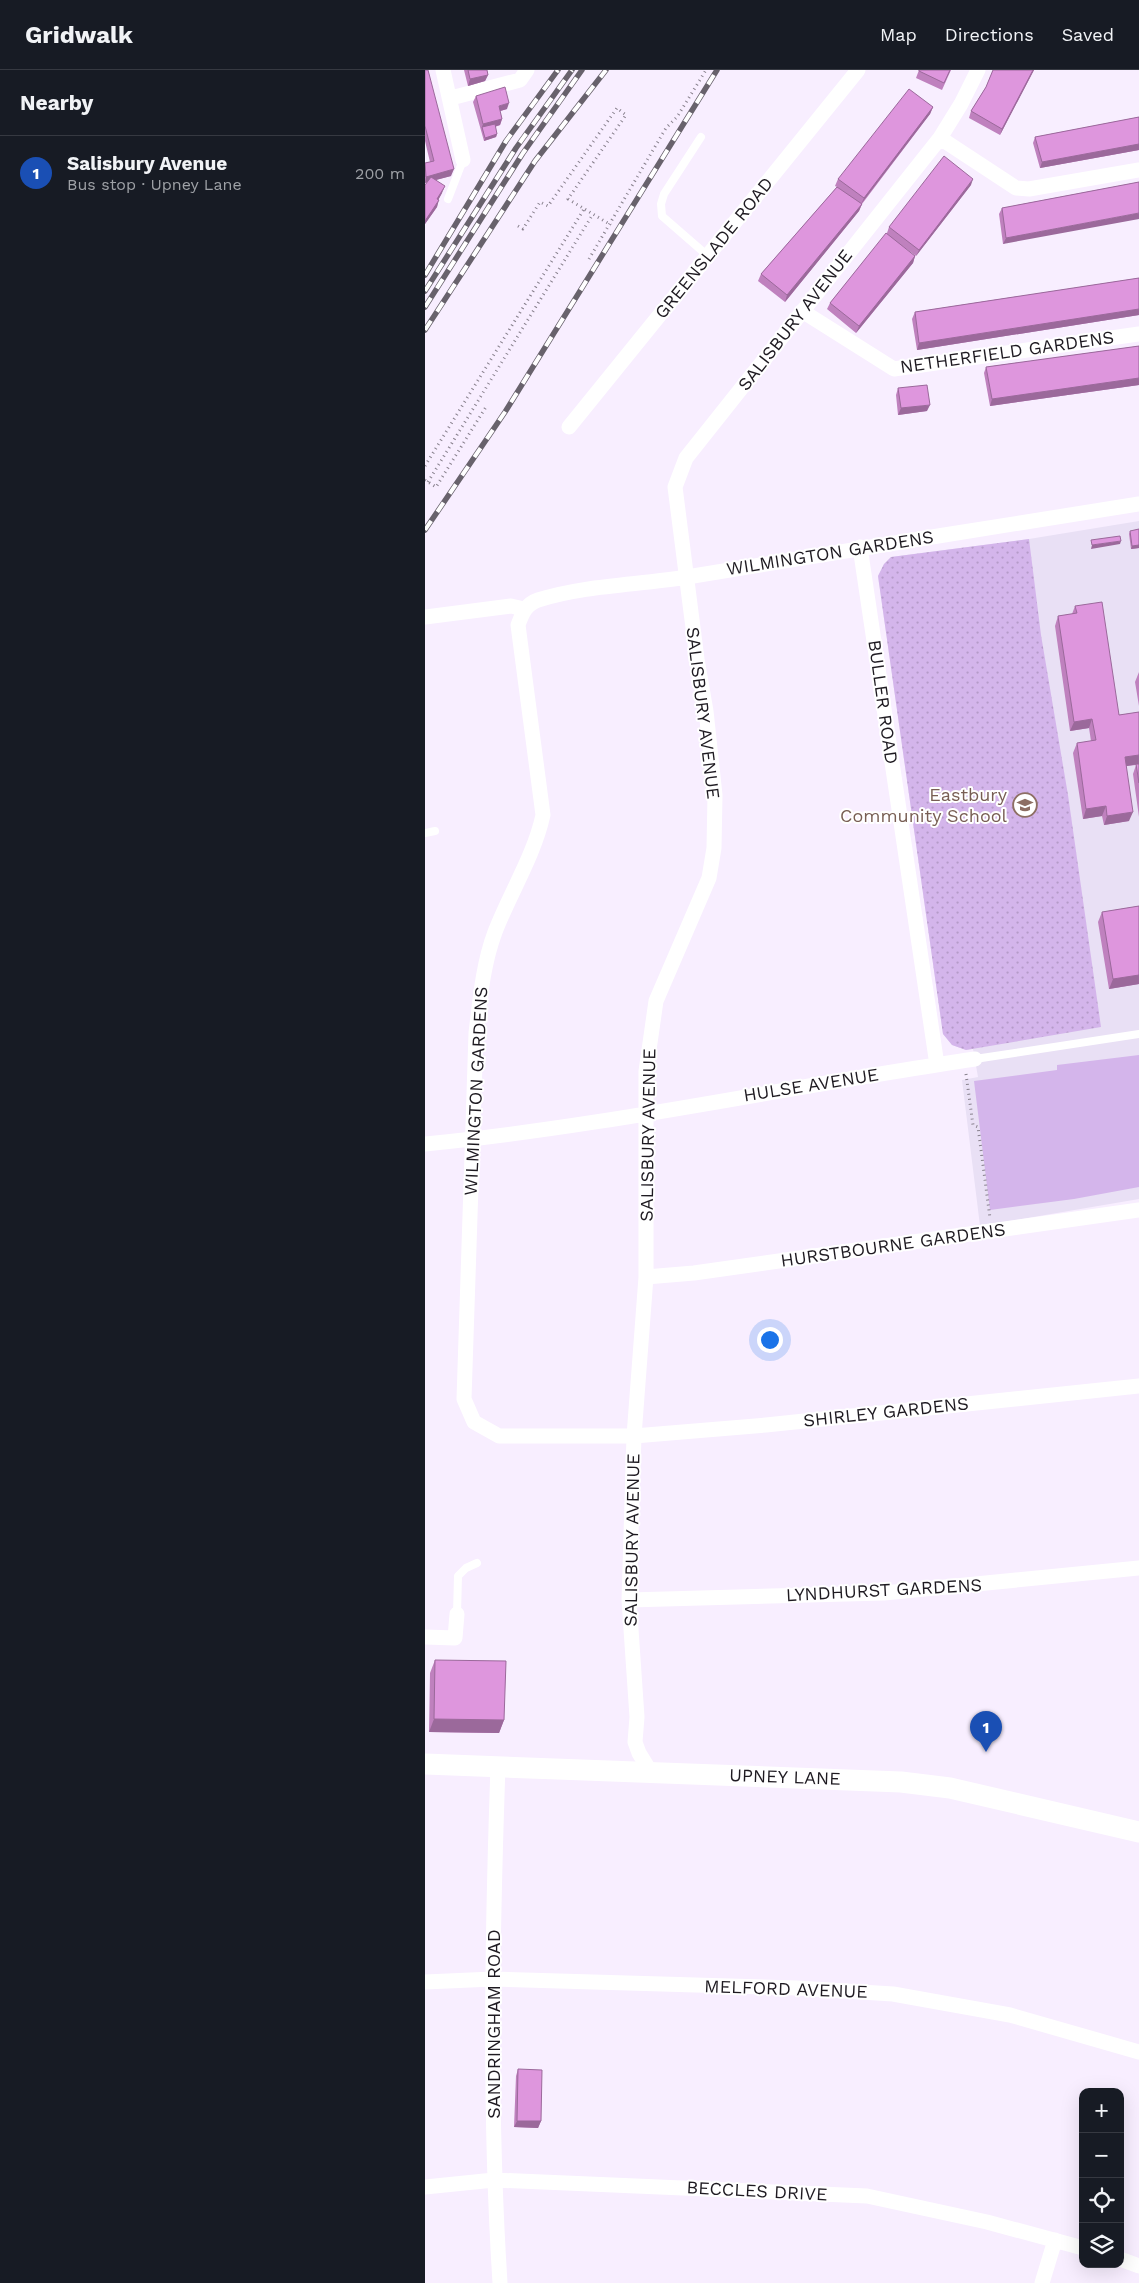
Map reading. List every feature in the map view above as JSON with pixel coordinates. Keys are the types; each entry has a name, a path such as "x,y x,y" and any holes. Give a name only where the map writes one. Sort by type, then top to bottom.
{"street":[{"path":"443,70 451,98 463,160"},
{"path":"451,98 520,80 527,70"},
{"name":"GREENSLADE ROAD","path":"569,427 858,70"},
{"name":"SALISBURY AVENUE","path":"650,1771 639,1753 635,1742 637,1717 629,1600 633,1436 646,1277 646,1072 656,1001 709,878 714,848 715,795 706,711 675,487 686,458 940,138 961,104 978,70"},
{"path":"940,138 1016,188 1029,189 1139,170"},
{"name":"NETHERFIELD GARDENS","path":"802,311 894,369 1139,334"},
{"name":"WILMINGTON GARDENS","path":"633,1436 499,1436 474,1422 465,1399 476,1033 482,980 495,933 539,835 543,815 518,625 524,609 536,600 589,589 686,577 860,547 1139,504"},
{"name":"BULLER ROAD","path":"860,547 937,1064"},
{"path":"425,617 511,606 524,609"},
{"name":"HULSE AVENUE","path":"425,1144 472,1139 647,1113 969,1060"},
{"name":"HURSTBOURNE GARDENS","path":"646,1277 1139,1210"},
{"name":"SHIRLEY GARDENS","path":"633,1436 766,1425 1139,1386"},
{"name":"LYNDHURST GARDENS","path":"629,1600 883,1593 1139,1568"},
{"path":"425,1637 455,1638 457,1614"},
{"name":"UPNEY LANE","path":"425,1764 650,1771 901,1782 950,1788 1139,1832"},
{"name":"SANDRINGHAM ROAD","path":"498,1766 493,1979 494,2180 500,2283"},
{"name":"MELFORD AVENUE","path":"425,1982 493,1979 797,1988 893,1994 1010,2015 1139,2052"},
{"name":"BECCLES DRIVE","path":"425,2186 494,2180 867,2196 977,2219 1079,2247"},
{"path":"1042,2283 1055,2240"},
{"path":"1124,2260 1139,2266"}],"lane":[{"path":"701,137 664,194 661,204 662,216 707,256"},
{"path":"448,199 463,160"},
{"path":"425,833 435,831"},
{"path":"969,1060 1139,1034"},
{"path":"457,1614 457,1576 466,1568 477,1563"}],"path":[{"path":"589,259 611,225 666,128 677,117 706,70"},
{"path":"519,226 523,229 540,202 548,206 617,108 626,115 568,199 611,225"},
{"path":"425,466 584,209"},
{"path":"486,407 436,487 426,481 593,214"},
{"path":"969,1060 973,1125 979,1127 991,1231"}],"shaded area":[{"name":"Eastbury Community School","path":"1139,521 1139,1199 980,1226 962,1080 978,1077 973,1049 966,1050 952,1045 943,1034 878,576 884,564 891,557 1029,539"},
{"path":"1029,539 1041,635 1068,795 1101,1027 966,1050 952,1045 943,1034 878,576 884,564 891,557"},
{"path":"1139,1055 1139,1187 1074,1199 990,1210 974,1081 1057,1070 1057,1065"}],"building":[{"path":"425,70 428,70 454,169 426,177 425,163 434,161 425,126"},
{"path":"468,70 487,70 488,75 470,79"},
{"path":"919,70 950,70 944,83"},
{"path":"993,70 1033,70 1002,129 971,111 986,87"},
{"path":"505,87 509,103 499,106 502,119 483,124 476,96"},
{"path":"909,89 933,107 864,198 838,179"},
{"path":"1139,117 1139,144 1042,162 1035,137"},
{"path":"495,124 497,134 485,138 482,127"},
{"path":"944,156 973,179 919,250 889,227"},
{"path":"431,177 445,186 437,199 439,200 425,221 425,185"},
{"path":"1139,182 1139,213 1006,238 1002,208"},
{"path":"837,187 862,204 787,295 761,274"},
{"path":"886,233 915,256 859,326 830,303"},
{"path":"1139,278 1139,309 919,343 915,312"},
{"path":"1139,346 1139,378 992,399 986,367"},
{"path":"927,385 930,405 901,408 898,388"},
{"path":"1139,529 1139,545 1132,546 1130,531"},
{"path":"1120,536 1121,541 1092,545 1091,540"},
{"path":"1102,602 1119,715 1139,712 1139,755 1125,757 1133,812 1107,816 1106,806 1086,809 1077,743 1096,740 1092,719 1074,722 1058,616 1077,613 1075,606"},
{"path":"1136,764 1139,764 1139,783"},
{"path":"1139,906 1139,975 1113,979 1102,912"},
{"path":"435,1660 506,1661 504,1720 434,1719"},
{"path":"518,2069 542,2070 541,2121 517,2121"}],"railway":[{"path":"425,275 506,141 558,70"},
{"path":"425,291 516,148 572,70"},
{"path":"425,307 523,153 582,70"},
{"path":"425,330 535,161 606,70"},
{"path":"425,530 505,412 717,70"}],"place":[{"name":"Eastbury Community School","path":"1025,805"},
{"name":"Salisbury Avenue","path":"986,1752"}]}
